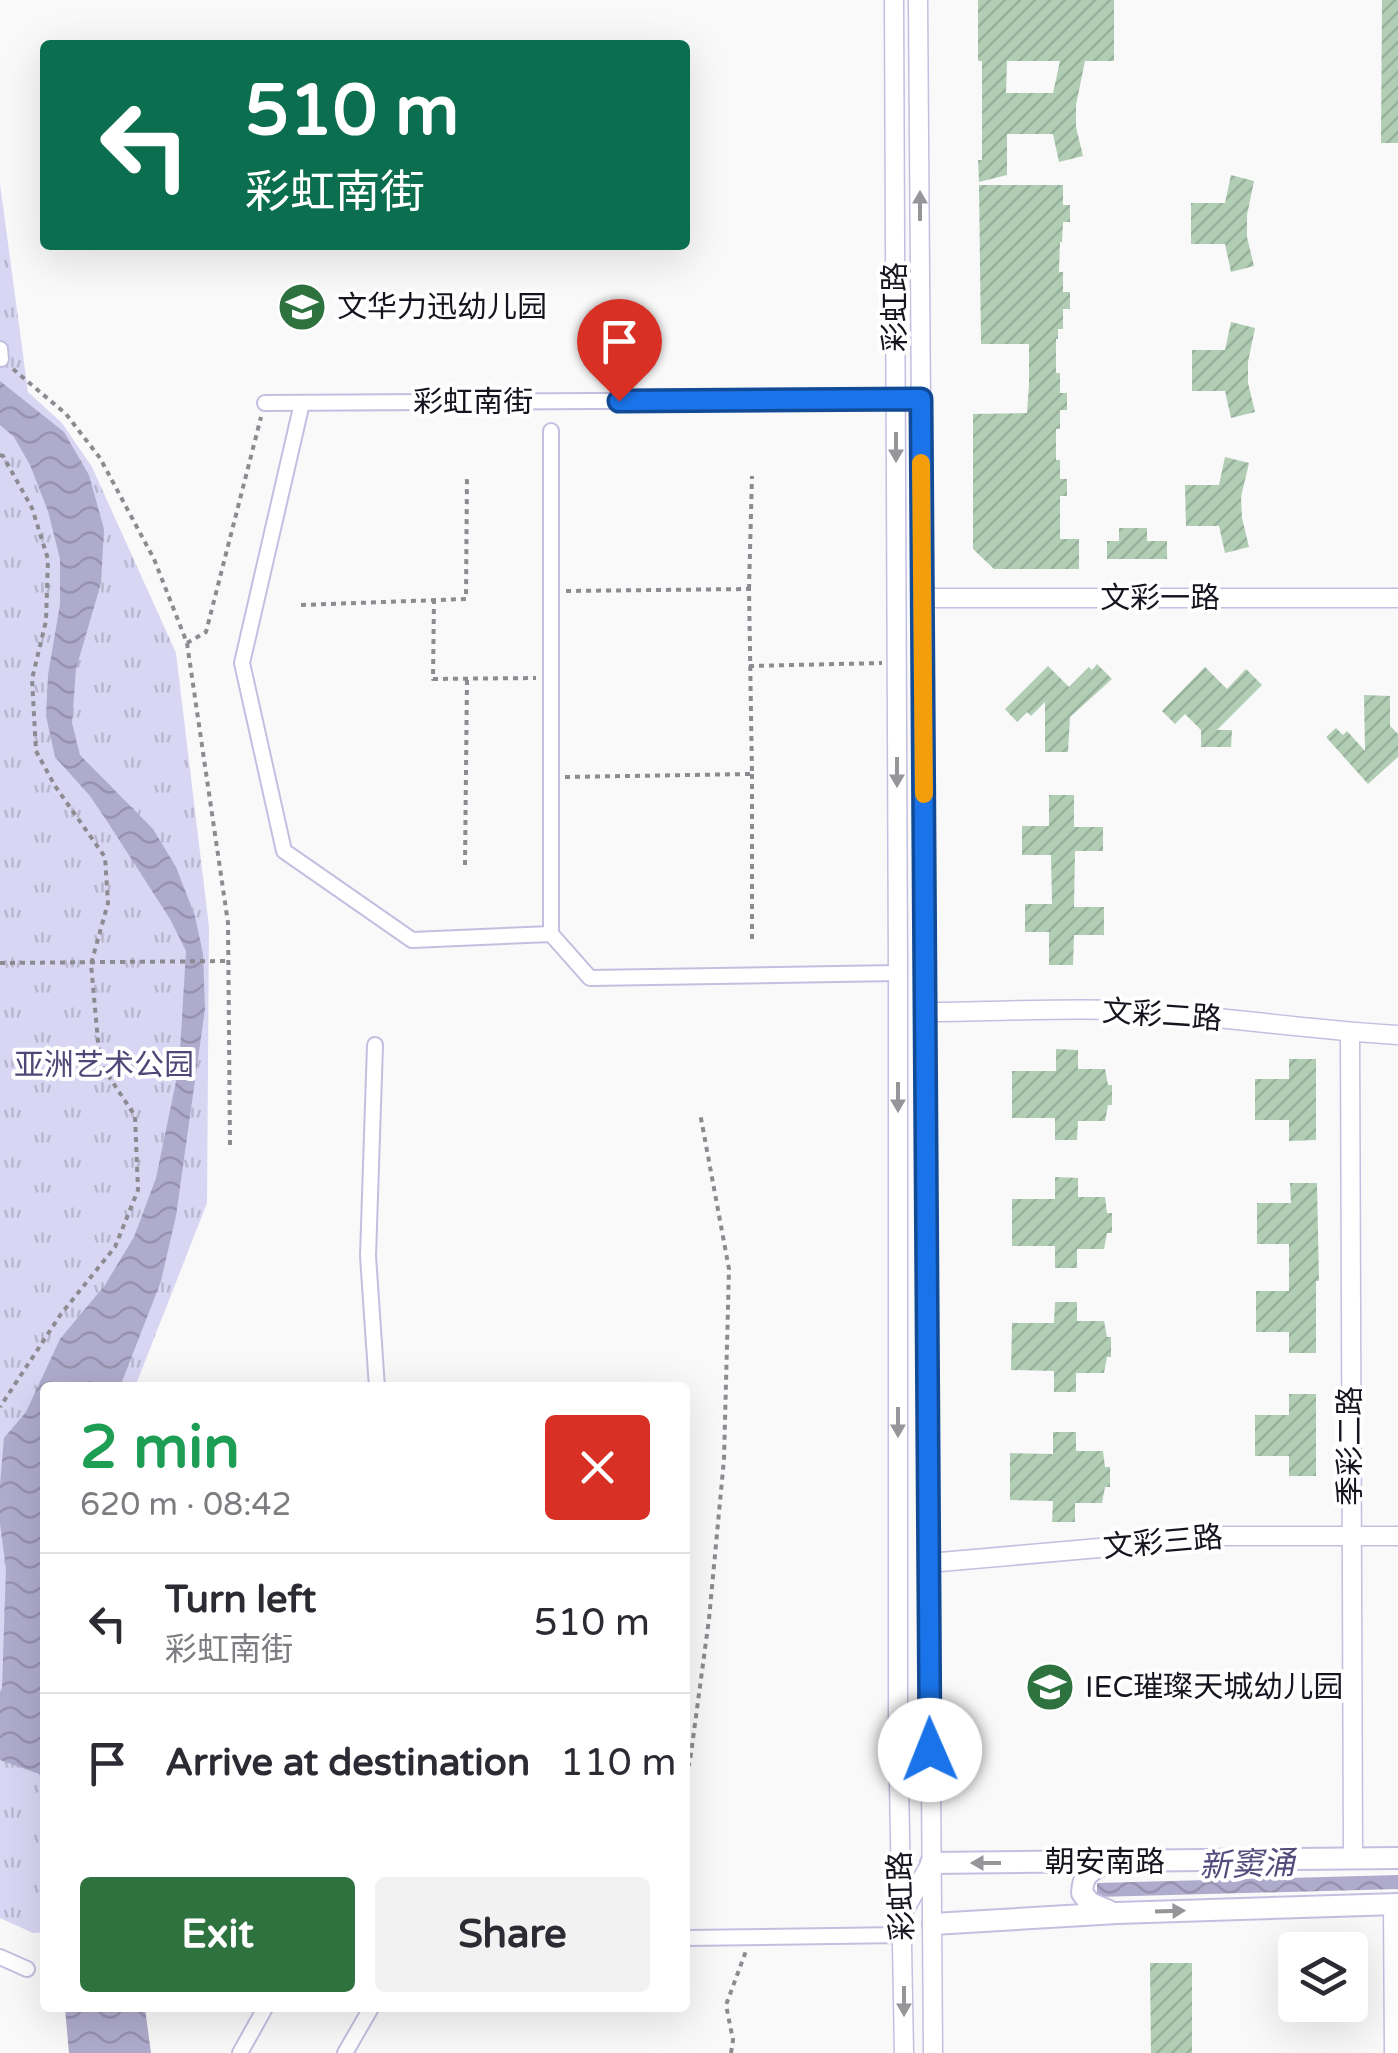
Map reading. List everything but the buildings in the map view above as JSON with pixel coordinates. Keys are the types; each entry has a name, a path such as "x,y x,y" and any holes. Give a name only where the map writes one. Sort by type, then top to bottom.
{"main road":[{"name":"朝安南路","path":"931,1863 1398,1858"},
{"path":"1107,1862 1082,1880 1082,1894 1090,1904 1116,1913"},
{"name":"朝安南路","path":"933,1924 1116,1913 1395,1904"}],"street":[{"name":"彩虹路","path":"894,0 898,1728 904,2053"},
{"name":"彩虹路","path":"918,0 933,2053"},
{"path":"0,349 1,360"},
{"name":"彩虹南街","path":"265,403 921,399"},
{"path":"302,403 242,663 284,851 412,940 551,934"},
{"path":"551,431 551,934 590,978 898,973"},
{"name":"文彩一路","path":"922,598 1398,598"},
{"name":"文彩二路","path":"925,1012 1114,1010 1398,1034"},
{"name":"季彩二路","path":"1350,1032 1353,1860"},
{"path":"374,1046 368,1256 377,1382"},
{"name":"文彩三路","path":"929,1563 1190,1536 1398,1536"},
{"path":"902,1914 931,1863"},
{"path":"1394,2053 1395,1904"},
{"path":"690,1938 903,1935 933,1924"},
{"path":"0,1957 27,1969"},
{"path":"240,2053 263,2012"},
{"path":"345,2053 369,2012"}],"path":[{"path":"1,360 66,414 100,458 154,560 187,643 228,923 230,1145"},
{"path":"187,643 206,632 265,403"},
{"path":"0,455 32,508 48,560 46,621 32,679 36,751 55,786 105,857 108,902 92,964 100,1063 135,1116 138,1190 115,1247 61,1314 0,1407"},
{"path":"301,604 466,599 468,475"},
{"path":"752,476 752,940"},
{"path":"551,592 749,588"},
{"path":"434,599 433,679 551,678"},
{"path":"749,666 897,663"},
{"path":"465,864 468,679"},
{"path":"551,777 752,774"},
{"path":"0,963 228,961"},
{"path":"690,1761 724,1459 729,1269 700,1113"},
{"path":"731,2053 733,2040 726,2005 750,1937"}],"green space":[{"name":"亚洲艺术公园","path":"0,184 28,392 62,423 92,467 176,653 209,927 207,1203 137,1382 40,1382 40,1932 0,1918"}],"water":[{"path":"0,381 64,432 89,475 104,529 101,583 76,669 72,723 80,755 153,829 176,867 195,916 203,954 205,1009 176,1216 161,1281 122,1382 40,1382 40,1776 0,1760 6,1568 0,1524 4,1438 26,1412 60,1339 105,1285 134,1237 156,1178 179,1067 186,951 105,818 55,757 46,716 48,675 60,604 60,559 48,511 30,465 14,437 0,425"},
{"path":"1398,1875 1398,1889 1097,1897 1097,1883"},
{"path":"65,2012 146,2012 151,2053 69,2053"}],"slow traffic":[{"path":"921,463 924,794"}],"place":[{"name":"文华力迅幼儿园","path":"302,307"},
{"name":"IEC璀璨天城幼儿园","path":"1050,1687"}],"route":[{"path":"619,401 921,399 930,1750"}],"water label":[{"name":"新窦涌","path":"1247,1864"}]}
